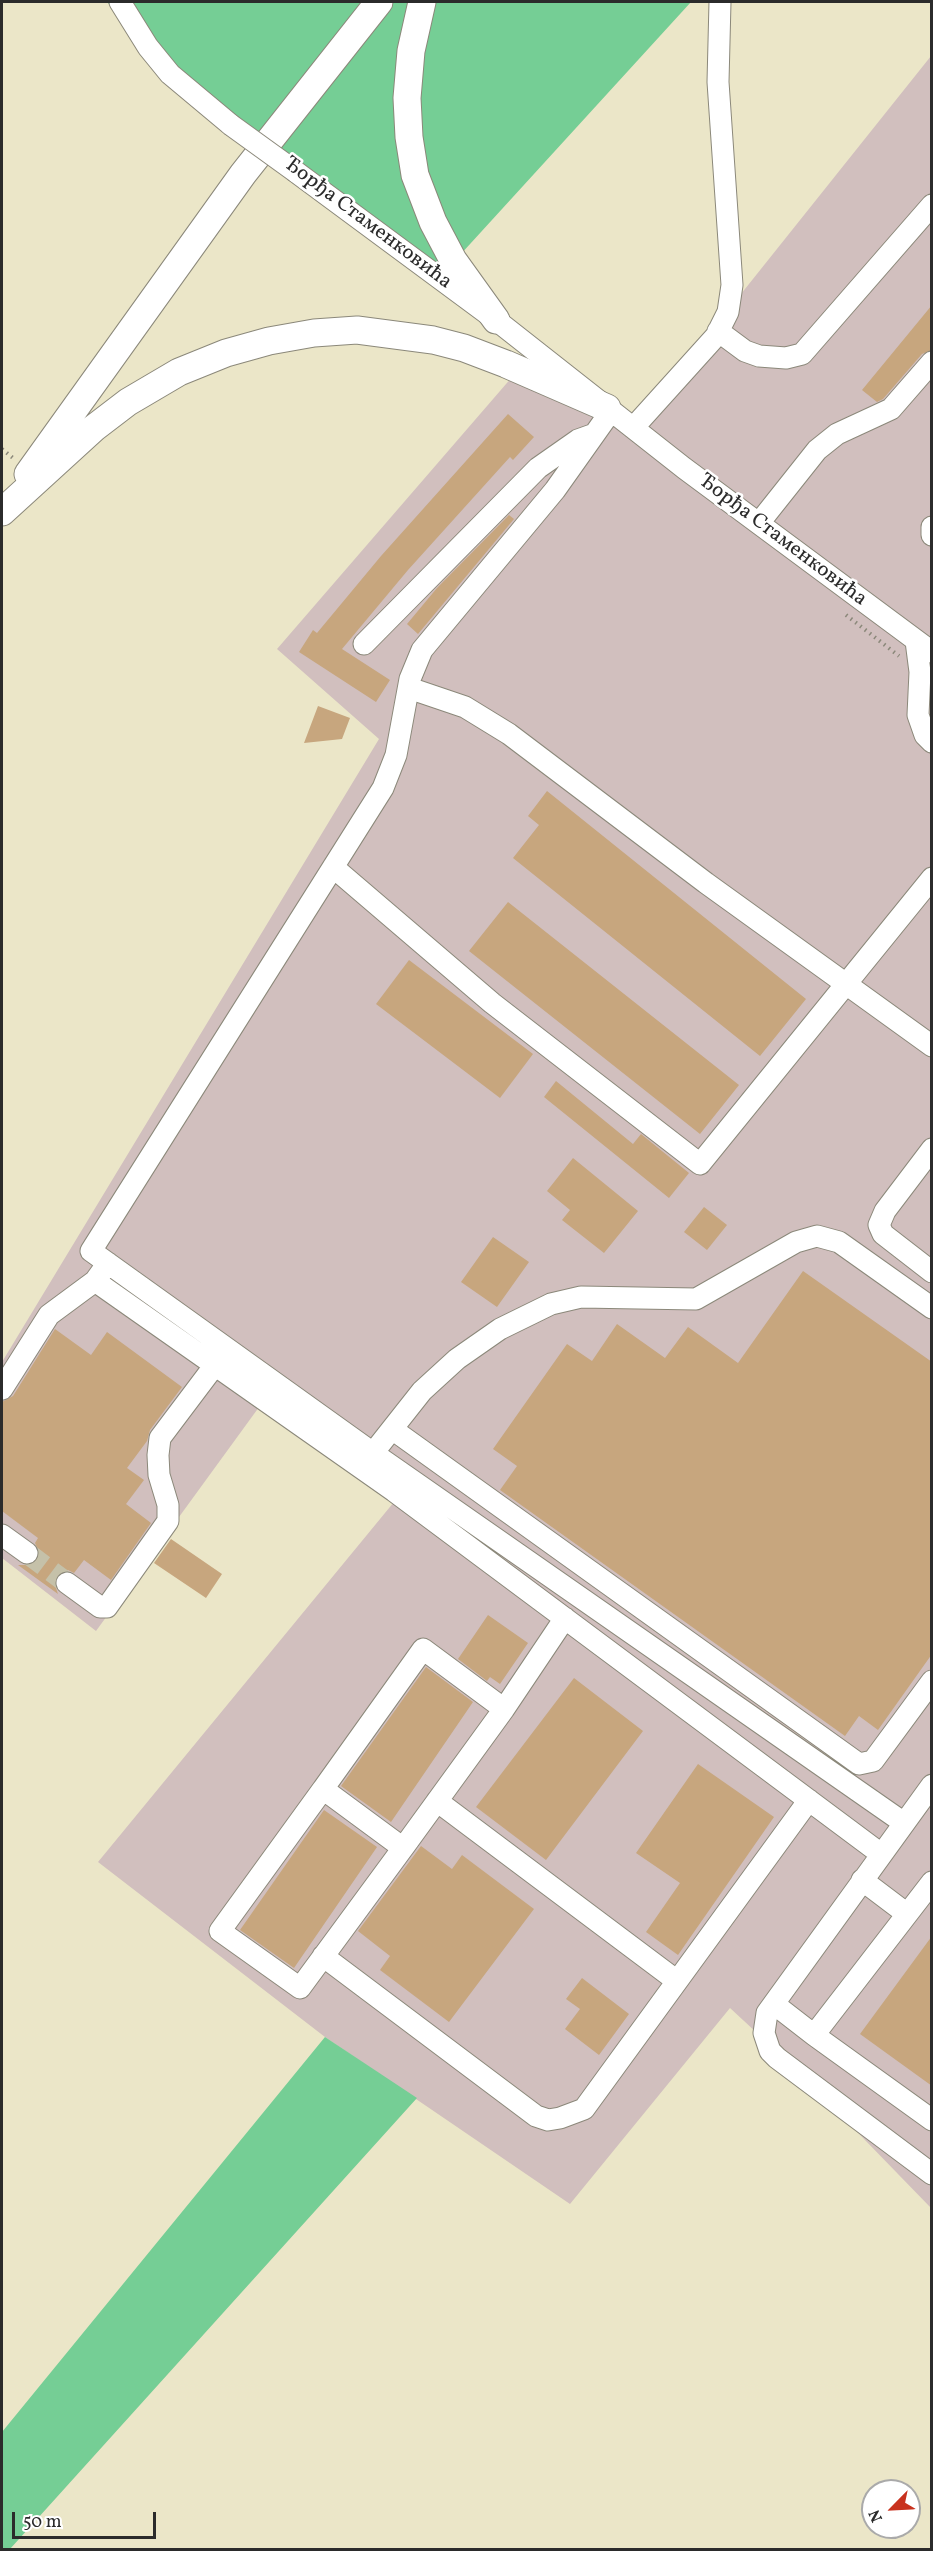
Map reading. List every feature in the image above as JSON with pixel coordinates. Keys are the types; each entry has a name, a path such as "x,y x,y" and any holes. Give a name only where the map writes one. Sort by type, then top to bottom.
{"main road":[{"path":"2,512 76,405 243,174 379,2"},
{"path":"422,2 411,51 407,98 409,137 416,176 434,222 453,260 496,321"},
{"path":"2,512 94,428 128,402 179,372 226,353 269,341 314,333 357,330 433,340 506,364 609,409"}],"street":[{"name":"Ђорђа Стаменковића","path":"120,2 148,47 170,74 231,124 496,321 633,428 924,647"},
{"path":"633,428 718,331 728,312 732,285 718,82 720,2"},
{"path":"718,331 745,351 759,356 786,358 802,354 932,205"},
{"path":"759,523 817,450 837,434 891,409 932,362"},
{"path":"2,1389 50,1315 95,1281 100,1257 333,867 383,788 396,755 409,688 417,661 429,640 555,490 595,434 609,409"},
{"path":"364,644 538,468 578,440 595,434"},
{"path":"932,526 932,535"},
{"path":"924,647 918,715 921,726 932,742"},
{"path":"409,688 465,707 509,734 706,883 932,1046"},
{"path":"333,867 475,989 700,1164 932,878"},
{"path":"932,1149 885,1211 879,1225 883,1234 932,1272"},
{"path":"373,1453 422,1391 457,1359 500,1329 551,1304 581,1297 696,1299 796,1242 817,1236 839,1242 932,1308"},
{"path":"100,1257 373,1453 904,1823"},
{"path":"95,1281 394,1491 881,1854"},
{"path":"67,1583 100,1607 107,1607 168,1521 168,1505 159,1474 160,1438 215,1365"},
{"path":"392,1429 859,1764 873,1761 932,1681"},
{"path":"2,1535 27,1553"},
{"path":"504,1709 423,1649 220,1931 300,1988 504,1709 565,1618"},
{"path":"932,1785 767,2013 764,2033 770,2051 777,2058 932,2174"},
{"path":"323,1789 403,1848"},
{"path":"323,1956 536,2116 548,2120 560,2118 584,2109 808,1800"},
{"path":"437,1801 677,1981"},
{"path":"862,1880 907,1914"},
{"path":"814,2035 932,1882"},
{"path":"774,2004 932,2120"}],"shaded area":[{"path":"931,56 931,2208 798,2071 730,2008 570,2204 325,2037 98,1862 394,1502 262,1403 96,1631 2,1558 2,1362 379,739 277,649 519,369 634,428"}],"green space":[{"path":"107,2 378,2 261,140 148,47"},
{"path":"382,2 691,2 439,278 273,144"},
{"path":"325,2037 417,2098 10,2549 2,2549 2,2432"}],"building":[{"path":"932,305 932,350 922,354 883,399 877,402 862,390"},
{"path":"508,414 534,437 513,460 510,457 408,570 342,649 390,680 376,702 299,652 313,630 317,633 381,556"},
{"path":"509,515 514,519 418,634 407,624 437,588"},
{"path":"318,706 350,718 342,739 304,743"},
{"path":"547,791 806,999 760,1056 513,858 539,825 528,816"},
{"path":"508,902 739,1085 700,1134 469,951"},
{"path":"409,960 533,1054 500,1098 376,1004"},
{"path":"556,1081 633,1144 641,1134 689,1173 669,1198 544,1097"},
{"path":"573,1158 638,1211 604,1253 562,1220 570,1210 547,1191"},
{"path":"704,1207 727,1225 707,1250 684,1232"},
{"path":"493,1237 529,1262 497,1307 461,1282"},
{"path":"803,1271 932,1362 932,1654 878,1730 859,1716 845,1736 500,1490 517,1466 493,1449 567,1344 592,1361 617,1324 665,1358 688,1327 738,1363"},
{"path":"55,1329 91,1355 107,1332 182,1387 150,1430 147,1441 127,1468 144,1480 126,1504 151,1523 111,1580 84,1560 74,1573 68,1570 57,1575 54,1582 58,1594 18,1565 32,1565 37,1561 40,1554 35,1543 38,1538 2,1511 2,1402 13,1396"},
{"path":"171,1539 222,1574 206,1598 154,1563"},
{"path":"488,1615 528,1643 500,1684 490,1677 487,1681 458,1659"},
{"path":"426,1667 473,1702 391,1822 341,1786"},
{"path":"574,1678 643,1731 546,1860 476,1807"},
{"path":"698,1764 774,1817 678,1955 646,1932 680,1883 636,1853"},
{"path":"324,1810 377,1847 294,1968 240,1930"},
{"path":"421,1846 452,1869 462,1855 534,1909 449,2022 380,1970 390,1956 358,1931"},
{"path":"932,1936 932,2086 860,2034"},
{"path":"582,1978 629,2014 599,2055 565,2029 580,2009 566,1999"}],"tunnel":[{"path":"27,1553 67,1583"}]}
